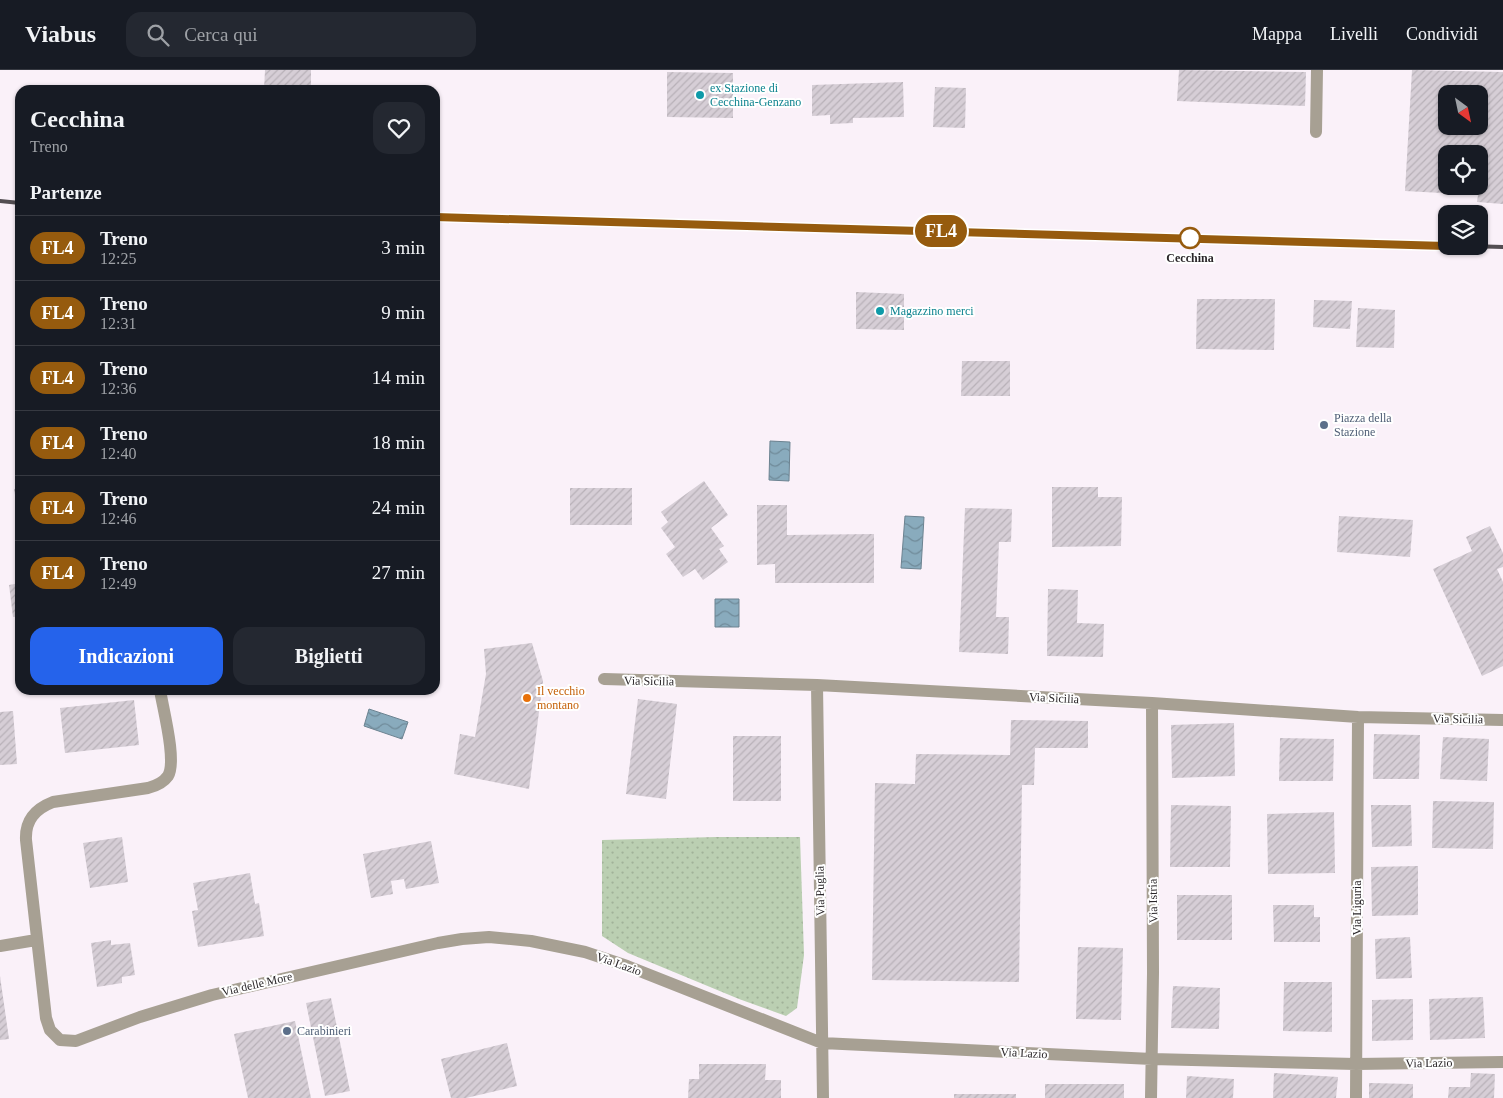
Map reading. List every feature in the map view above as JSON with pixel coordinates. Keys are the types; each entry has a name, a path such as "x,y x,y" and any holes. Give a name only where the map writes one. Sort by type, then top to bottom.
{"street":[{"path":"1316,132 1317,70"},
{"name":"Via Sicilia","path":"604,679 817,685 1152,703 1358,718 1503,720"},
{"name":"Via Puglia","path":"817,685 823,1098"},
{"name":"Via delle More","path":"161,695 171,758 171,769 161,783 148,788 53,802 33,813 26,828 36,940 47,1024 54,1036 60,1040 68,1042 83,1039 140,1017 212,995 438,943 462,939 489,938 531,941 563,946"},
{"name":"Via Istria","path":"1151,1098 1153,973 1152,703"},
{"name":"Via Liguria","path":"1356,1098 1358,718"},
{"path":"0,946 36,940"},
{"name":"Via Lazio","path":"563,946 627,966 822,1043 1152,1060 1356,1064 1503,1062"}],"green space":[{"path":"800,837 804,955 797,1008 786,1016 739,999 628,953 602,936 602,840"}],"water":[{"path":"770,441 790,442 789,481 769,480"},
{"path":"905,516 924,517 921,569 901,568"},
{"path":"715,599 739,599 739,627 715,627"},
{"path":"369,709 408,722 402,739 364,726"}],"building":[{"path":"265,70 311,70 311,85 264,85"},
{"path":"1179,70 1306,72 1305,106 1177,101"},
{"path":"1412,70 1503,72 1503,204 1477,202 1478,195 1488,195 1488,145 1438,145 1438,193 1405,191"},
{"name":"ex Stazione di Cecchina-Genzano","path":"667,72 733,73 733,118 667,117"},
{"path":"903,82 904,117 853,118 853,123 830,124 830,115 812,116 812,85"},
{"path":"935,87 966,88 965,128 933,127"},
{"name":"Magazzino merci","path":"856,292 904,294 904,330 856,329"},
{"name":"Cecchina","path":"1197,299 1275,299 1274,350 1196,349"},
{"path":"1314,300 1352,301 1350,329 1313,327"},
{"path":"1358,308 1395,310 1394,348 1356,347"},
{"path":"962,361 1010,361 1010,396 961,396"},
{"path":"704,481 728,515 711,528 724,546 719,549 728,562 703,580 695,569 683,577 666,554 675,547 661,528 668,522 661,512"},
{"path":"1052,487 1098,487 1098,497 1122,497 1121,546 1052,547"},
{"path":"570,488 632,488 632,525 570,525"},
{"path":"757,505 787,505 787,535 874,534 874,583 775,583 775,564 757,565"},
{"path":"965,508 1012,509 1011,542 999,542 996,617 1009,617 1008,654 959,652"},
{"path":"1339,516 1413,520 1410,557 1337,552"},
{"path":"1490,526 1503,553 1503,567 1497,569 1503,582 1503,666 1482,676 1433,569 1472,551 1466,537"},
{"path":"15,584 15,617 13,617 9,585"},
{"path":"1048,589 1078,590 1077,623 1104,624 1103,657 1047,656"},
{"path":"532,643 543,681 529,789 454,774 460,734 475,737 486,674 484,649"},
{"path":"638,699 677,704 666,799 626,794"},
{"path":"134,700 139,745 65,753 60,708"},
{"path":"13,711 17,764 0,765 0,712"},
{"path":"1011,720 1088,721 1088,748 1035,748 1034,785 1022,785 1019,982 872,980 875,783 915,784 916,754 1010,755"},
{"path":"1234,723 1235,776 1172,778 1171,725"},
{"path":"1374,734 1420,735 1419,779 1373,779"},
{"path":"733,736 781,736 781,801 733,801"},
{"path":"1443,737 1489,739 1487,781 1440,779"},
{"path":"1280,738 1334,739 1333,781 1279,781"},
{"path":"1433,801 1494,802 1493,849 1432,848"},
{"path":"1171,805 1231,806 1230,867 1170,867"},
{"path":"1371,805 1411,805 1412,846 1372,847"},
{"path":"1334,812 1335,873 1268,874 1267,814"},
{"path":"122,837 128,882 90,888 83,843"},
{"path":"431,841 439,883 406,889 404,879 391,881 393,894 371,898 363,854"},
{"path":"1418,866 1418,915 1372,916 1371,867"},
{"path":"250,873 255,904 259,903 264,936 198,947 192,911 198,910 193,883"},
{"path":"1177,895 1232,895 1232,940 1177,940"},
{"path":"1273,905 1314,905 1314,917 1320,917 1320,942 1274,942"},
{"path":"1410,937 1412,978 1376,979 1375,939"},
{"path":"111,940 111,945 130,943 135,975 122,977 122,983 97,987 91,943"},
{"path":"1078,947 1123,948 1121,1020 1076,1019"},
{"path":"0,976 9,1039 0,1040"},
{"path":"1284,982 1332,982 1332,1032 1283,1031"},
{"path":"1173,986 1220,988 1219,1029 1171,1028"},
{"path":"1483,997 1485,1038 1430,1040 1429,999"},
{"path":"331,998 350,1091 325,1096 306,1003"},
{"path":"1413,999 1413,1040 1372,1041 1372,1000"},
{"path":"295,1021 311,1098 248,1098 234,1034"},
{"path":"507,1043 517,1086 466,1098 451,1098 441,1059"},
{"path":"699,1064 766,1064 765,1080 781,1080 781,1098 688,1098 689,1079 699,1079"},
{"path":"1274,1073 1338,1077 1336,1098 1273,1098"},
{"path":"1471,1073 1495,1074 1494,1098 1448,1098 1449,1087 1470,1087"},
{"path":"1187,1076 1234,1079 1233,1098 1186,1098"},
{"path":"1369,1083 1413,1084 1413,1098 1369,1098"},
{"path":"1045,1084 1124,1084 1124,1098 1045,1098"},
{"path":"954,1094 1016,1094 1016,1098 954,1098"}],"railway":[{"path":"0,201 15,202"},
{"path":"440,217 1438,246"},
{"path":"1488,247 1503,247"}],"train":[{"name":"FL4","path":"440,217 1438,246"}],"place":[{"name":"ex Stazione di Cecchina-Genzano","path":"700,95"},
{"name":"Cecchina","path":"1190,238"},
{"name":"Magazzino merci","path":"880,311"},
{"name":"Piazza della Stazione","path":"1324,425"},
{"name":"Il vecchio montano","path":"527,698"},
{"name":"Carabinieri","path":"287,1031"}]}
